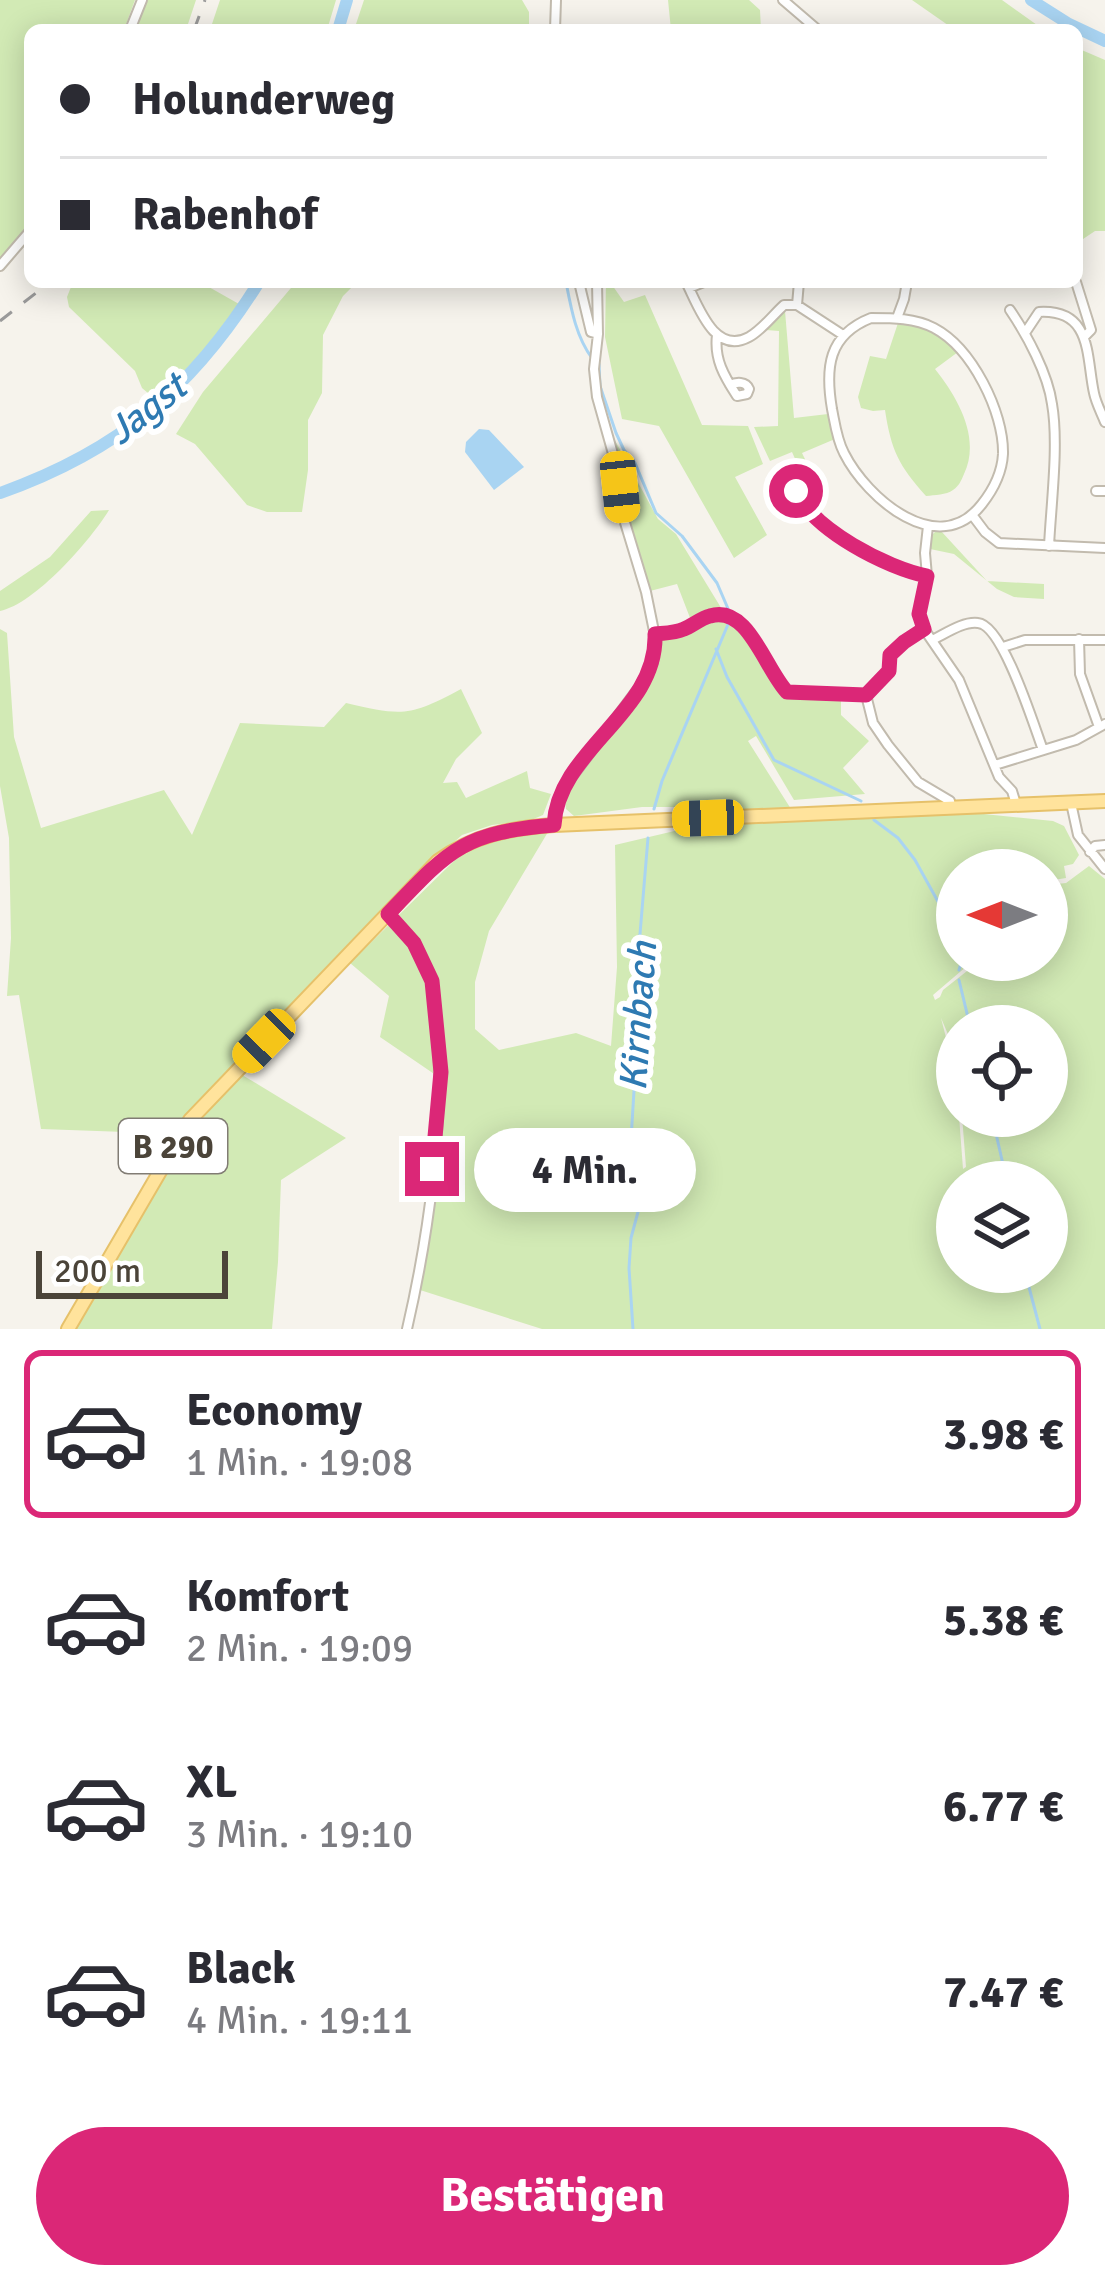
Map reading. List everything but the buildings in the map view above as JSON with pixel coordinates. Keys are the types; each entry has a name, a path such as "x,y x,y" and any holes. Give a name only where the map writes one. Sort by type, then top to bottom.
{"main road":[{"name":"B 290","path":"68,1329 190,1120 438,862 465,844 511,829 554,825 1105,801"}],"street":[{"path":"784,0 811,24"},
{"path":"0,266 24,238"},
{"path":"580,288 597,339"},
{"path":"554,825 557,802 572,774 627,706 655,652 655,634 623,516 615,461 596,398 597,288"},
{"path":"689,288 709,328 730,340 755,334 784,305 797,305 843,335"},
{"path":"797,305 798,288"},
{"path":"897,318 906,288"},
{"path":"1078,288 1091,330 1085,336"},
{"path":"1010,310 1047,382 1052,405 1049,546"},
{"path":"1024,333 1039,312 1053,311 1085,336 1095,397 1105,422"},
{"path":"897,318 921,322 945,335 969,360 995,409 1003,452 991,493 973,516 952,526 928,526 893,510 870,490 844,454 835,429 828,375 831,356 857,323 897,318"},
{"path":"717,335 715,350 730,385"},
{"path":"801,502 864,552 927,576"},
{"path":"973,516 999,544 1105,548"},
{"path":"928,526 927,576 919,614 958,680 999,777 1012,790 1016,805"},
{"path":"655,634 679,632 710,616 726,614 739,620 787,692 866,695 889,671 890,655 924,629"},
{"path":"932,640 979,622 991,628 1043,750"},
{"path":"994,765 1076,740 1102,725 1080,674 1079,639"},
{"path":"1003,647 1024,640 1105,640"},
{"path":"866,695 873,723 888,745 918,782 950,801 951,808"},
{"path":"1071,802 1076,830 1105,869"},
{"path":"1090,852 1105,845"},
{"path":"388,914 414,943 432,981 440,1092 425,1230 406,1329"}],"green space":[{"path":"0,0 135,0 126,24 24,24 24,230 0,259"},
{"path":"144,0 196,0 188,24 136,24"},
{"path":"220,0 336,0 329,24 212,24"},
{"path":"364,0 522,0 529,12 529,24 356,24"},
{"path":"668,0 749,0 760,10 761,24 670,24"},
{"path":"912,0 1002,0 1036,24 946,24"},
{"path":"1083,51 1105,60 1105,231 1083,239"},
{"path":"71,288 211,288 239,304 200,354 155,399 142,388 135,371 69,307"},
{"path":"291,288 351,288 323,335 322,393 308,420 302,512 267,512 247,505 195,444 176,434 203,392"},
{"path":"606,288 614,288 624,302 645,295 702,425 748,426 763,464 735,477 767,535 734,558 659,426 622,419 605,337"},
{"path":"785,311 794,418 828,414 835,439 802,453 825,500 817,513 797,486 805,481 792,452 770,461 754,427 778,426 779,331 766,330"},
{"path":"899,320 931,332 958,352 935,369 965,419 969,460 958,485 944,494 926,496 898,457 885,410 861,408 858,397 870,356 886,359"},
{"path":"612,435 658,519 676,534 723,611 692,623 677,584 650,591 627,519"},
{"path":"109,510 45,584 0,611 0,591 50,557 91,511"},
{"path":"936,531 986,580 954,554 930,549"},
{"path":"987,581 1044,584 1044,599 1014,597"},
{"path":"712,619 733,620 741,627 777,686 788,695 841,697 841,715 869,741 843,768 865,794 794,800 756,736 748,741 791,809 717,813 714,803 574,816 566,809 564,795 649,681 660,658 660,639"},
{"path":"0,629 7,633 14,737 41,828 164,790 192,835 240,723 324,727 346,703 405,711 461,689 482,733 456,759 443,783 457,782 466,798 527,771 530,788 551,794 543,815 462,835 393,897 205,1094 149,1172 125,1132 41,1129 19,995 7,996 11,938 9,838 0,786"},
{"path":"974,813 1064,826 1079,855 1068,865 1068,849 936,849 936,981 949,981 933,995 935,1000 940,997 954,981 1068,981 1068,882 1089,866 1105,879 1105,1329 542,1329 420,1290 443,1080 380,1037 389,996 350,963 457,858 494,839 548,832 489,931 475,982 475,1029 499,1050 576,1033 611,1046 617,967 615,845 700,825","holes":["936,1005 1068,1005 1068,1137 964,1137 966,1161 1068,1161 1068,1293 936,1293 936,1161 962,1161 961,1137 936,1137"]},
{"path":"239,1073 346,1138 281,1180 272,1329 71,1329 212,1101"}],"water":[{"path":"479,429 489,430 524,467 494,490 465,452 466,442"}],"waterway":[{"name":"Jagst","path":"340,24 347,0"},
{"name":"Jagst","path":"1031,0 1069,24"},
{"name":"Jagst","path":"1083,31 1105,41"},
{"name":"Jagst","path":"0,493 81,457 149,412 207,354 255,288"},
{"name":"Kirnbach","path":"567,288 578,332 592,358"},
{"name":"Kirnbach","path":"599,364 600,386 616,433 656,513 682,536 717,583 729,611"},
{"name":"Kirnbach","path":"654,809 729,622"},
{"path":"716,649 774,760 861,801"},
{"path":"874,820 898,838 936,898"},
{"name":"Kirnbach","path":"633,1329 629,1268 644,1160 628,1149 648,838"},
{"path":"959,981 965,1005"},
{"path":"997,1137 1002,1161"},
{"path":"1031,1293 1040,1329"}],"railway":[{"path":"196,24 205,0"},
{"path":"0,321 42,288"}],"route":[{"path":"432,1169 441,1072 432,981 414,943 388,914 438,862 465,844 511,829 554,825 557,802 572,774 648,673 655,634 679,632 710,616 726,614 739,620 787,692 866,695 889,671 890,655 924,629 919,614 927,576 864,552 821,522 796,491"}]}
